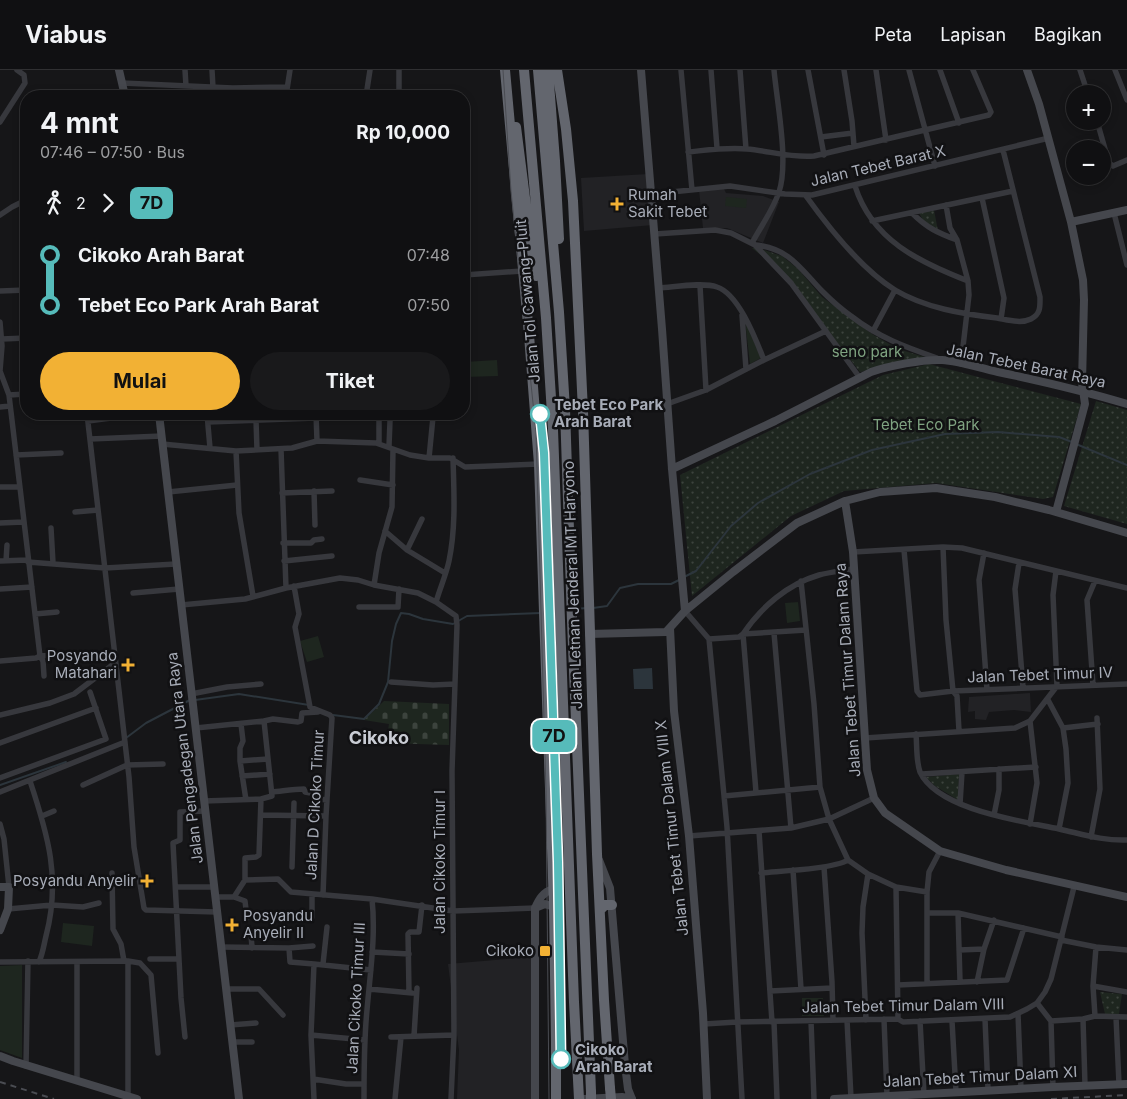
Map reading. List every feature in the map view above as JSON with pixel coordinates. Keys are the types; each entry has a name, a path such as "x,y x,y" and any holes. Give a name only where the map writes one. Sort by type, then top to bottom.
{"highway":[{"name":"Jalan Letnan Jenderal MT Haryono","path":"505,70 539,464 554,907 556,1096"},
{"name":"Jalan Tol Cawang–Pluit","path":"524,70 546,318 553,430 574,1002 581,1097"},
{"name":"Jalan Tol Cawang–Pluit","path":"538,70 559,312 565,426 572,621 581,1097"},
{"path":"548,70 556,161 561,268 559,312"},
{"name":"Jalan Letnan Jenderal MT Haryono","path":"557,70 568,139 573,201 583,424 597,854 611,1099"},
{"path":"507,94 516,128 532,253 546,318"},
{"path":"600,910 606,905 612,905"}],"street":[{"path":"17,70 24,75 25,83 21,90"},
{"path":"119,70 124,90"},
{"path":"185,70 186,86"},
{"path":"212,70 213,88"},
{"path":"287,90 290,70"},
{"path":"367,90 370,70"},
{"path":"399,70 399,90"},
{"path":"641,70 685,611 709,639 727,833 742,1099"},
{"path":"681,70 692,190"},
{"path":"711,70 718,148"},
{"path":"740,70 746,149"},
{"path":"753,244 779,193 783,174 783,154 774,70"},
{"path":"808,70 824,155"},
{"path":"844,70 854,146"},
{"path":"876,70 886,140"},
{"path":"909,70 935,166"},
{"path":"940,70 959,123"},
{"path":"688,152 718,148 746,149 807,157 824,155 854,146 989,115 991,112 973,70"},
{"path":"1027,70 1049,138 1071,222 1083,280 1082,390 1085,404 1056,512"},
{"path":"1080,70 1085,85"},
{"path":"1115,70 1127,100"},
{"path":"122,83 213,88 287,87"},
{"path":"233,88 240,90"},
{"path":"0,122 20,91"},
{"path":"1100,130 1109,163 1113,166 1127,160"},
{"path":"821,137 853,133"},
{"name":"Jalan Tebet Barat X","path":"652,194 730,186 806,196 855,186 1049,138"},
{"path":"806,196 859,260 894,290 930,304 967,314 1013,321 1029,321 1036,316 1040,307 1038,288 1003,150"},
{"path":"855,186 865,211 891,240 907,253 938,270 968,281"},
{"path":"872,221 1013,191"},
{"path":"982,198 1004,298 1001,319"},
{"path":"0,215 20,203"},
{"path":"946,205 951,230 957,240 968,281 969,295 961,364"},
{"path":"1071,222 1127,210"},
{"path":"912,213 924,225 957,240"},
{"path":"1114,213 1127,262"},
{"path":"655,234 715,230 732,233 753,244 770,247 785,254 802,268 823,292 850,316 873,332 901,346 941,360"},
{"path":"753,244 791,284 860,378"},
{"path":"470,275 522,271"},
{"path":"659,288 710,285 722,289 729,295 742,313 764,360"},
{"path":"700,286 706,390"},
{"path":"0,292 20,290"},
{"path":"873,332 894,290"},
{"path":"742,313 746,369"},
{"path":"0,322 2,338 1,378 6,383 9,395 23,522 44,676"},
{"path":"667,404 706,390 826,331"},
{"path":"2,338 20,338"},
{"name":"Jalan Tebet Barat Raya","path":"672,469 775,421 860,378 886,368 941,360 1082,390 1127,404"},
{"path":"9,395 20,394"},
{"path":"0,407 10,406"},
{"path":"95,420 88,421 116,663 134,847 144,908 147,910 178,912 217,912"},
{"name":"Jalan Pengadegan Utara Raya","path":"160,420 238,1099"},
{"path":"210,448 208,422 256,420 257,450"},
{"path":"316,420 317,441"},
{"path":"379,420 379,443"},
{"path":"429,458 433,420"},
{"path":"374,585 379,553 392,507 393,485 390,421"},
{"path":"90,439 162,440 236,451 281,449 317,441 379,443 410,455 429,458 453,458 465,467 539,464"},
{"path":"281,449 286,588"},
{"path":"236,451 239,513 253,596"},
{"path":"16,455 61,453"},
{"path":"181,605 233,601 294,586 340,578 418,593 436,602 446,573 454,524 453,458"},
{"path":"360,480 393,485"},
{"path":"168,492 237,485"},
{"path":"0,486 19,487"},
{"path":"589,634 664,633 685,611 797,523 845,501 880,492 936,488 995,497 1056,512 1127,533"},
{"path":"314,491 315,525"},
{"path":"282,493 332,491"},
{"name":"Jalan Tebet Timur Dalam Raya","path":"845,501 853,552 867,770 874,798 885,813 940,851 972,862 1127,898"},
{"path":"76,512 98,510"},
{"path":"407,550 422,519"},
{"path":"0,523 23,522"},
{"path":"51,528 53,563"},
{"path":"385,531 407,550 446,573"},
{"path":"284,543 311,543 314,540 322,539"},
{"path":"7,544 3,561 28,561 105,568 176,564"},
{"path":"853,552 943,547 962,548 1127,588"},
{"path":"943,547 946,620 953,691"},
{"name":"Jalan Tebet Timur IV","path":"904,550 918,694 922,696 953,691 1127,684"},
{"path":"984,553 979,586 987,690"},
{"path":"284,561 332,556"},
{"path":"1019,562 1015,589 1023,687"},
{"path":"709,639 739,637 779,594 801,581 820,574 853,569"},
{"path":"865,738 1015,728 1030,721 1057,686 1053,595 1056,571"},
{"path":"801,581 820,787 829,819 848,860 868,874 896,887 927,892"},
{"path":"1094,685 1086,600 1095,581"},
{"path":"294,586 299,614 295,627 310,705 320,712"},
{"path":"0,589 32,587"},
{"path":"133,594 179,588"},
{"path":"359,607 397,607 399,589"},
{"name":"Jalan Cikoko Timur I","path":"436,602 456,617 457,625 452,771 454,1035 451,1099"},
{"path":"35,614 57,612"},
{"name":"Jalan Tebet Timur Dalam VIII X","path":"670,628 674,711 689,836 704,1024 707,1099"},
{"path":"743,634 806,630"},
{"path":"774,633 791,828"},
{"path":"743,634 756,792"},
{"path":"0,661 56,654"},
{"path":"0,715 50,703 74,694 116,663"},
{"path":"391,682 456,684"},
{"path":"192,698 227,687 261,684"},
{"name":"Jalan Tebet Timur IV","path":"953,691 957,696 959,731"},
{"path":"0,778 105,740 106,736 90,692"},
{"path":"1048,700 1063,728 1068,772 1059,829"},
{"path":"0,743 96,708"},
{"path":"196,728 273,719 298,722 301,720 302,713 320,712"},
{"name":"Jalan D Cikoko Timur","path":"320,712 331,716 323,895"},
{"path":"264,721 272,794"},
{"path":"1030,721 1036,767 1036,790 1030,824"},
{"path":"1063,728 1097,721 1100,789 1091,837"},
{"path":"241,724 243,741 240,747 240,761 246,800"},
{"path":"916,734 918,763 922,774 934,789 960,804 1030,824 1091,837 1127,840"},
{"path":"0,792 30,781 124,739"},
{"path":"240,761 268,759"},
{"path":"83,785 127,766 163,764"},
{"path":"922,774 1036,767"},
{"path":"994,815 999,790 999,769"},
{"path":"960,804 962,772"},
{"path":"242,776 270,774"},
{"path":"30,781 42,816 52,861 51,915 39,962"},
{"path":"724,796 820,787"},
{"path":"204,801 261,798 291,789 304,789 305,792 314,793 320,799 327,800"},
{"path":"234,897 245,880 245,858 259,855 261,798"},
{"path":"689,836 791,828 829,819 874,798"},
{"path":"292,866 294,803"},
{"path":"42,816 54,811"},
{"path":"185,1037 173,843 180,840 180,813 205,811"},
{"path":"261,815 326,816"},
{"path":"0,824 4,839 9,887 8,909 0,930"},
{"path":"758,831 778,1099"},
{"path":"927,983 927,892 930,872 940,851"},
{"path":"597,854 610,888 625,1065 628,1089 632,1099"},
{"path":"761,872 824,867 848,860"},
{"path":"824,867 832,988 832,1020"},
{"path":"793,870 801,989"},
{"path":"112,873 113,929 121,944 126,961 128,1096"},
{"path":"866,1020 862,933 863,907 868,874"},
{"path":"245,880 278,879 291,892 372,899 453,911 535,908 545,904 554,907"},
{"path":"0,887 9,887"},
{"path":"176,887 214,887"},
{"path":"896,887 898,1019"},
{"name":"Jalan Tebet Timur Dalam VIII","path":"704,1024 898,1019 902,1022 920,1022 1010,1017 1037,1002 1045,992 1051,979 1074,887"},
{"path":"535,1099 535,908 540,898 553,889"},
{"path":"312,894 312,918"},
{"path":"215,897 234,897 245,900 247,918"},
{"name":"Jalan Cikoko Timur III","path":"364,1099 365,1040 374,918 372,899"},
{"path":"8,909 52,905 84,907 99,903"},
{"path":"409,992 410,954 408,934 420,931 422,905"},
{"path":"928,913 958,913 994,920 1096,947 1127,950"},
{"path":"958,913 960,981"},
{"path":"976,982 984,949 994,920"},
{"path":"323,964 327,927"},
{"path":"898,984 976,982 1008,979 1024,928"},
{"path":"251,934 252,948"},
{"path":"221,947 289,948 313,946"},
{"path":"1095,1016 1092,986 1096,947"},
{"path":"289,948 290,962 371,970"},
{"path":"959,950 984,949"},
{"path":"372,952 410,954"},
{"path":"150,959 179,959"},
{"path":"0,962 126,961 140,963 151,975 158,1054"},
{"path":"26,1066 28,962"},
{"path":"77,962 77,1079 83,1082"},
{"path":"314,964 311,1035 314,1099"},
{"path":"1092,986 1127,992"},
{"path":"770,991 832,988"},
{"path":"226,989 259,989 283,1015"},
{"path":"369,989 417,991 414,1036"},
{"path":"1037,1002 1051,1021 1053,1087"},
{"path":"1018,1014 1021,1089"},
{"path":"1051,1021 1083,1019 1095,1016 1127,1017"},
{"path":"1116,1017 1123,1084"},
{"path":"985,1019 988,1090"},
{"path":"1083,1019 1085,1085"},
{"path":"847,1020 851,1098"},
{"path":"884,1020 887,1096"},
{"path":"811,1021 814,1099"},
{"path":"952,1021 956,1092"},
{"path":"920,1022 924,1095"},
{"path":"230,1025 256,1023"},
{"path":"311,1035 365,1040"},
{"path":"391,1037 454,1035"},
{"path":"395,1099 401,1036"},
{"path":"232,1042 252,1042"},
{"path":"0,1056 26,1066 137,1099"},
{"path":"313,1079 346,1084 364,1084"},
{"name":"Jalan Tebet Timur Dalam XI","path":"834,1099 1123,1084"},
{"path":"622,1097 628,1089"},
{"path":"581,1097 622,1097 632,1099"}],"shaded area":[{"name":"Rumah Sakit Tebet","path":"648,174 653,225 584,231 581,178"},
{"path":"724,189 726,193 763,196 779,202 763,243 727,228 703,228 699,190"},
{"path":"652,668 653,689 634,689 633,669"},
{"path":"1030,693 1031,712 1014,710 989,712 986,720 975,719 975,711 968,712 969,697"},
{"path":"532,957 534,1099 457,1099 459,1050 448,964"}],"green space":[{"path":"726,197 747,199 746,208 725,206"},
{"path":"934,210 938,231 923,220 919,213"},
{"name":"seno park","path":"752,248 758,248 782,256 798,269 822,297 872,334 898,349 925,357 860,372 784,274"},
{"path":"745,321 761,358 750,364"},
{"path":"497,360 498,376 470,377 470,362"},
{"name":"Tebet Eco Park","path":"929,364 1081,404 1053,497 1043,499 936,483 844,491 791,516 692,596 680,475 883,375"},
{"path":"1096,401 1127,410 1127,524 1064,506"},
{"path":"798,602 800,621 787,623 785,603"},
{"path":"318,636 324,657 307,662 300,641"},
{"path":"384,701 449,704 449,745 386,743 389,724 364,720"},
{"path":"959,774 958,800 935,786 926,777"},
{"path":"63,923 94,926 92,946 61,942"},
{"path":"22,965 22,1058 0,1050 0,966"},
{"path":"1100,992 1122,994 1119,1014 1105,1014"},
{"path":"802,998 823,998 824,1016 802,1016"}],"waterway":[{"path":"684,577 696,571 731,526 758,503 810,474 872,450 945,434 998,432 1059,437 1072,442"},
{"path":"1076,444 1127,465"},
{"path":"593,608 607,606 620,588 638,584 671,584 679,580"},
{"path":"576,609 586,608"},
{"path":"333,715 364,719 379,704 388,682 392,641 401,613 453,624 467,616 541,613"},
{"path":"195,700 239,694 309,705"},
{"path":"126,738 146,723 190,700"},
{"path":"0,785 66,762"}],"tram line":[{"path":"503,70 511,191 536,432 546,791 549,1099"}],"railway":[{"path":"0,1082 54,1099"},
{"path":"1051,1099 1127,1095"}],"bus line":[{"name":"7D","path":"540,414 544,453 558,862 561,1059"}],"place":[{"name":"Rumah Sakit Tebet","path":"617,204"},
{"name":"Tebet Eco Park Arah Barat","path":"540,414"},
{"name":"Posyando Matahari","path":"128,665"},
{"name":"Posyandu Anyelir","path":"147,881"},
{"name":"Posyandu Anyelir II","path":"232,925"},
{"name":"Cikoko","path":"545,951"},
{"name":"Cikoko Arah Barat","path":"561,1059"}],"district":[{"name":"Cikoko","path":"379,738"}]}
